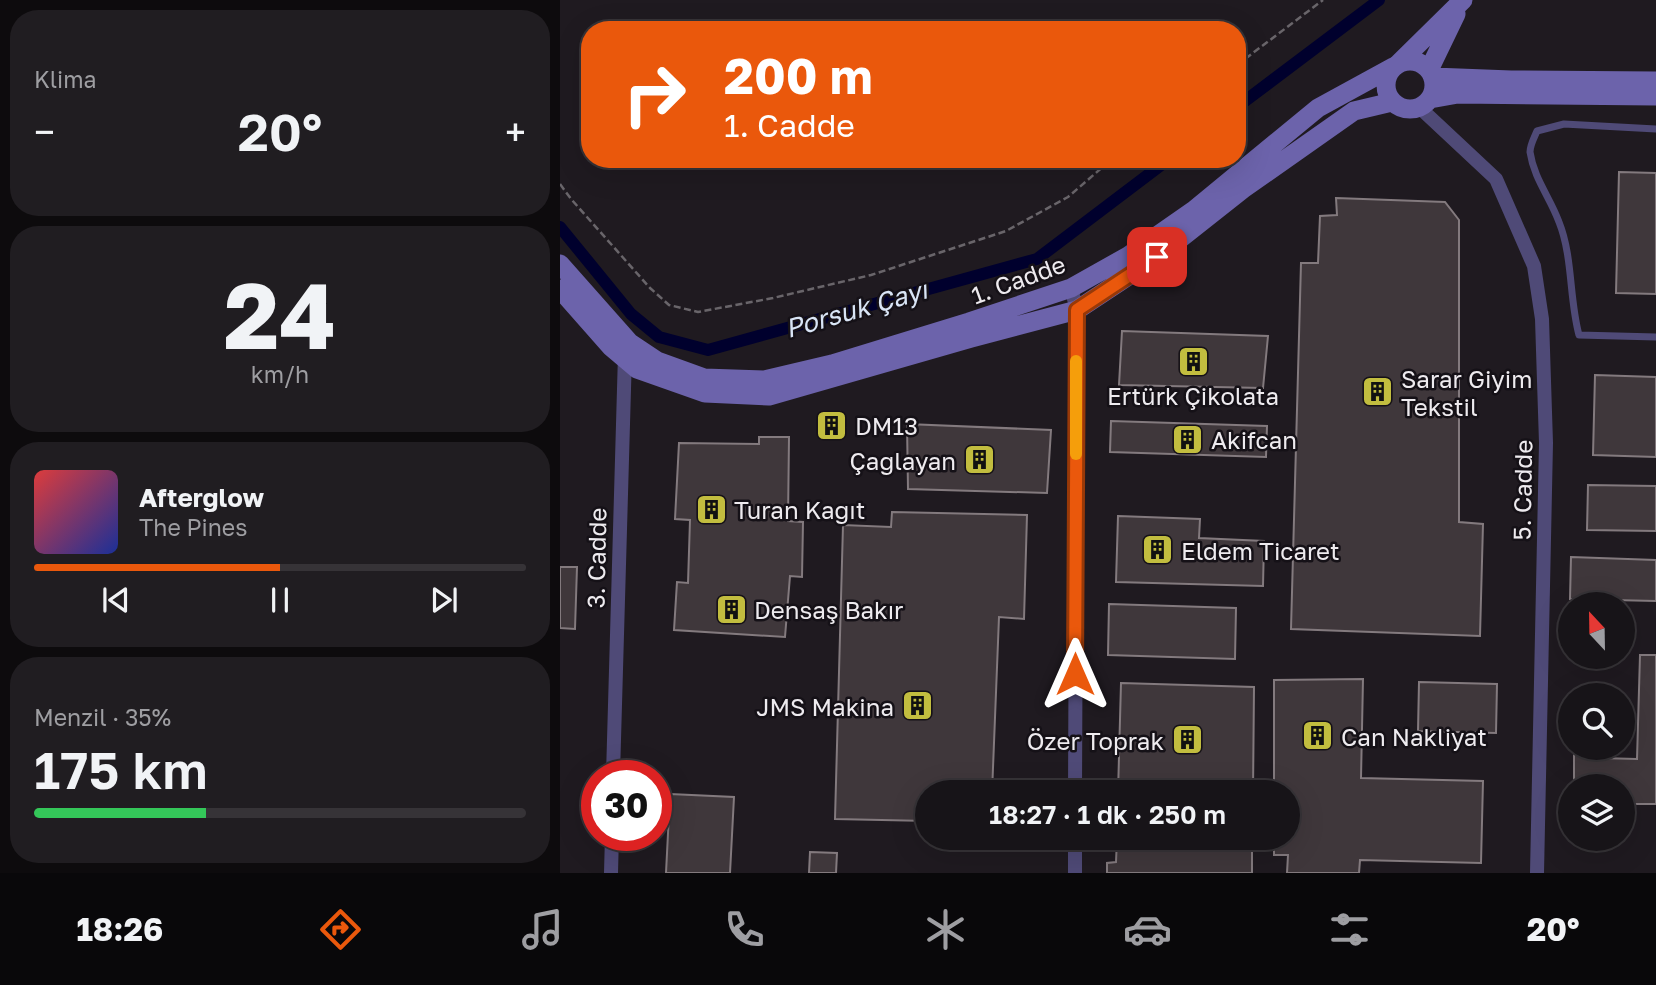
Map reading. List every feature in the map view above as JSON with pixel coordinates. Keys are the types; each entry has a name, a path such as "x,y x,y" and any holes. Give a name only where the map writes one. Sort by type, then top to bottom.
{"street":[{"name":"1. Cadde","path":"1246,167 1318,108 1396,65 1463,0"},
{"path":"1424,103 1434,85 1431,73 1463,0"},
{"path":"1656,81 1511,80 1431,73 1416,61 1396,65 1386,81 1388,96 1392,102 1405,109 1458,94 1656,96"},
{"name":"1. Cadde","path":"560,264 627,350 637,369 705,393 769,396 1077,310 1157,257 1243,189 1354,111 1392,102"},
{"name":"5. Cadde","path":"1424,103 1496,179 1534,266 1542,319 1546,443 1537,873"},
{"name":"1. Cadde","path":"560,289 611,347 627,350 704,378 764,380 944,330 1071,288 1128,256 1194,210 1245,168"},
{"path":"1071,288 1077,310 1075,780"},
{"name":"3. Cadde","path":"613,760 627,350"},
{"path":"1074,873 1075,850"},
{"path":"611,851 611,873"}],"lane":[{"path":"1656,129 1564,124 1537,131 1530,148 1536,176 1560,222 1579,335 1656,337"}],"path":[{"path":"1246,58 1323,0"},
{"path":"560,184 571,200 650,288 669,305 698,312 871,275 1006,231 1068,197 1102,168"}],"building":[{"path":"1619,172 1656,173 1656,294 1616,293"},
{"name":"Sarar Giyim Tekstil","path":"1336,198 1445,202 1459,220 1459,522 1483,524 1480,636 1291,629 1301,263 1318,263 1320,216 1337,215"},
{"name":"Ertürk Çikolata","path":"1122,331 1268,336 1263,388 1119,385"},
{"path":"1595,375 1656,377 1656,457 1593,455"},
{"name":"DM13","path":"840,412 845,427 823,434 819,420"},
{"name":"Akifcan","path":"1111,421 1267,426 1266,457 1110,452"},
{"name":"Çağlayan","path":"907,424 1051,430 1047,493 908,489"},
{"name":"Turan Kağıt","path":"759,437 789,437 788,521 803,522 802,577 790,576 785,637 674,630 677,582 688,583 690,520 675,519 679,443 759,444"},
{"path":"1588,485 1656,486 1656,531 1587,530"},
{"name":"JMS Makina","path":"892,512 1027,515 1024,619 999,617 993,780 915,780 915,821 835,819 843,525 891,527"},
{"name":"Eldem Ticaret","path":"1118,516 1200,519 1199,538 1264,541 1263,586 1116,582"},
{"path":"1571,557 1656,560 1656,601 1635,601 1635,592 1570,592"},
{"path":"560,567 577,567 575,629 560,628"},
{"path":"1109,604 1236,608 1235,659 1108,655"},
{"path":"1640,655 1656,655 1656,804 1635,804 1635,774 1574,774 1574,760 1637,759"},
{"path":"1363,679 1361,778 1483,781 1481,863 1360,860 1359,873 1287,873 1288,855 1274,855 1274,850 1300,850 1300,780 1274,780 1274,680"},
{"name":"Can Nakliyat","path":"1419,682 1497,684 1496,733 1418,731"},
{"name":"Özer Toprak","path":"1121,683 1254,687 1253,780 1118,780"},
{"path":"672,794 734,797 730,873 666,873 667,851 672,851"},
{"path":"1116,850 1252,850 1252,873 1107,873 1107,863 1116,862"},
{"path":"810,852 837,853 836,873 809,873"}],"waterway":[{"name":"Porsuk Çayı","path":"1246,100 1379,0"},
{"name":"Porsuk Çayı","path":"560,227 631,314 659,337 708,350 1037,259 1157,168"}],"slow traffic":[{"path":"1076,361 1076,454"}],"place":[{"name":"Ertürk Çikolata","path":"1193,361"},
{"name":"Sarar Giyim Tekstil","path":"1378,392"},
{"name":"DM13","path":"832,425"},
{"name":"Akifcan","path":"1188,439"},
{"name":"Çağlayan","path":"979,460"},
{"name":"Turan Kağıt","path":"711,509"},
{"name":"Eldem Ticaret","path":"1158,550"},
{"name":"Densaş Bakır","path":"731,609"},
{"name":"JMS Makina","path":"917,706"},
{"name":"Can Nakliyat","path":"1318,736"},
{"name":"Özer Toprak","path":"1187,740"}],"route":[{"path":"1075,674 1077,310 1157,257"}]}
